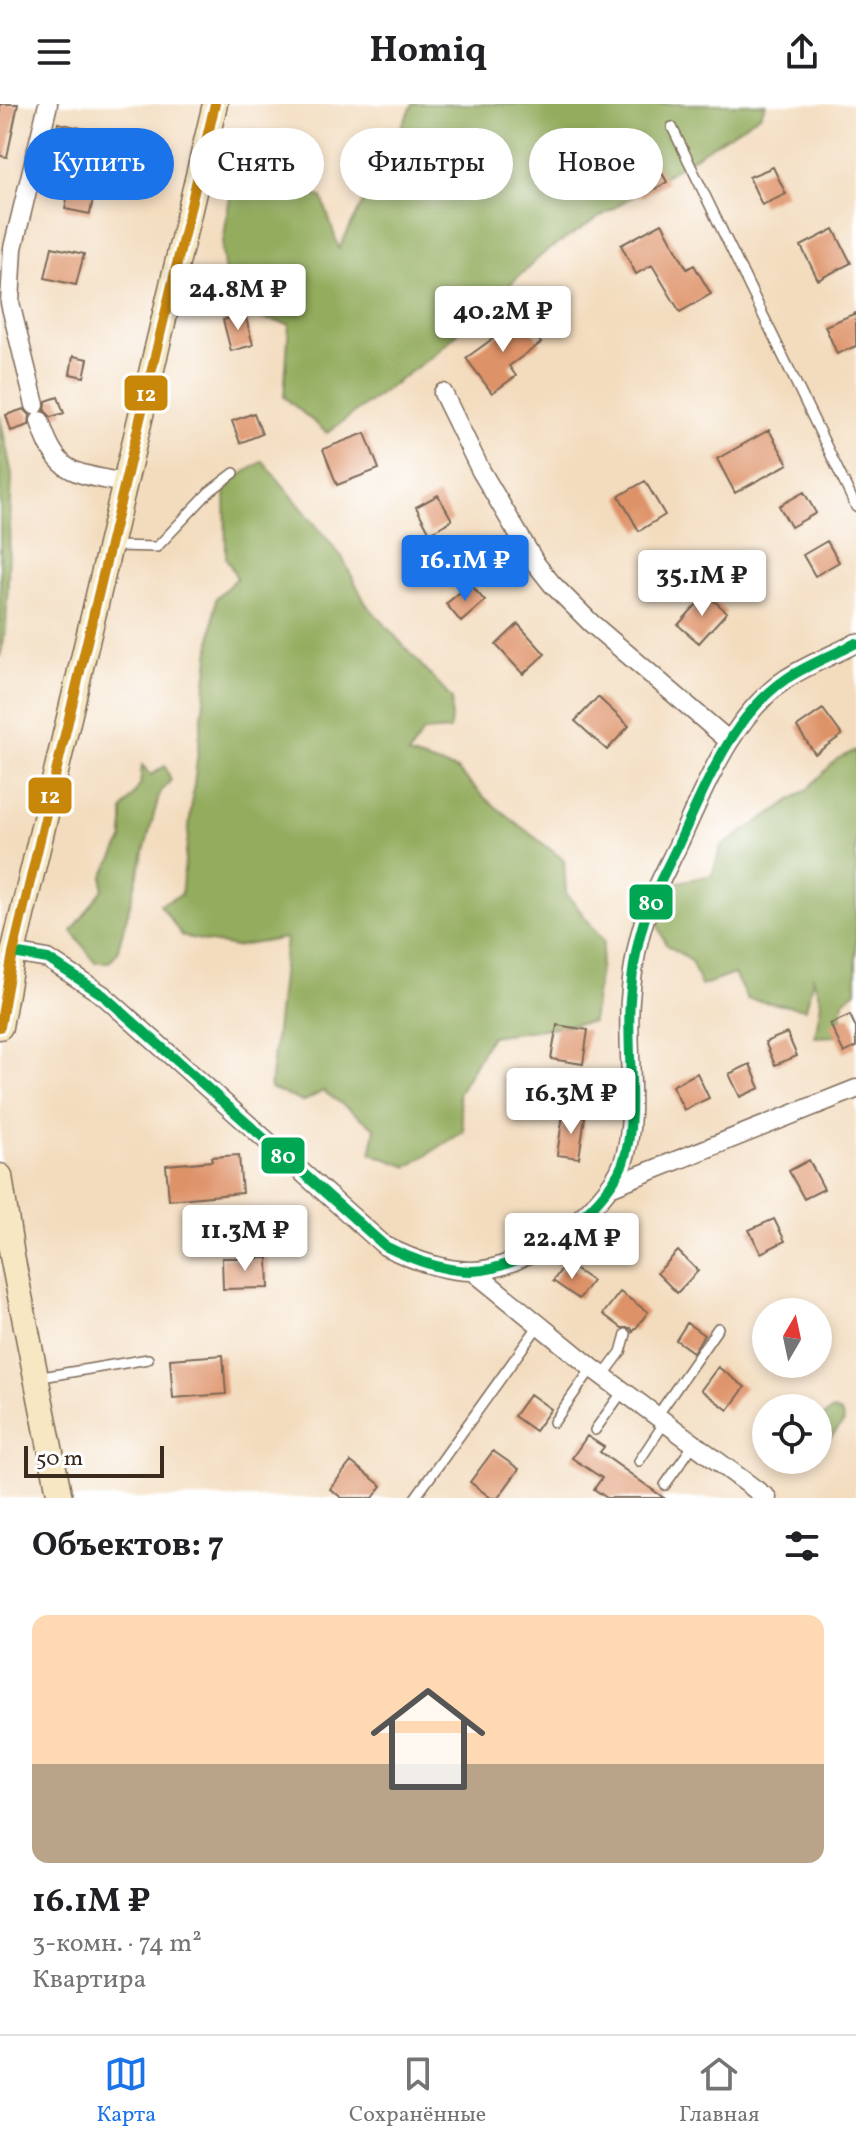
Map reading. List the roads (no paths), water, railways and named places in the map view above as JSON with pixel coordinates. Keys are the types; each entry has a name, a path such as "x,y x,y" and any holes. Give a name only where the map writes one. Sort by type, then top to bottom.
{"street":[{"path":"48,104 13,248 10,303 48,446 59,463 78,473 123,483"},
{"path":"0,1027 13,953 215,104"},
{"path":"443,393 481,471 536,564 552,584 591,623 729,741"},
{"path":"13,953 48,959 103,995 385,1246 430,1264 473,1271 515,1261 558,1238 610,1187 623,1161 631,1119 630,1005 642,927 667,867 729,741 761,702 786,679 856,643"},
{"path":"610,1187 856,1089"},
{"path":"0,1176 12,1256 60,1498"},
{"path":"473,1271 598,1372 767,1498"}],"lane":[{"path":"672,127 856,507"},
{"path":"109,546 157,547 209,492 234,473"},
{"path":"415,1498 539,1325"},
{"path":"639,1461 661,1419 718,1328"},
{"path":"554,1422 598,1372 621,1352 626,1334"},
{"path":"36,1378 148,1359"},
{"path":"595,1430 623,1391"},
{"path":"665,1485 694,1444"}]}
